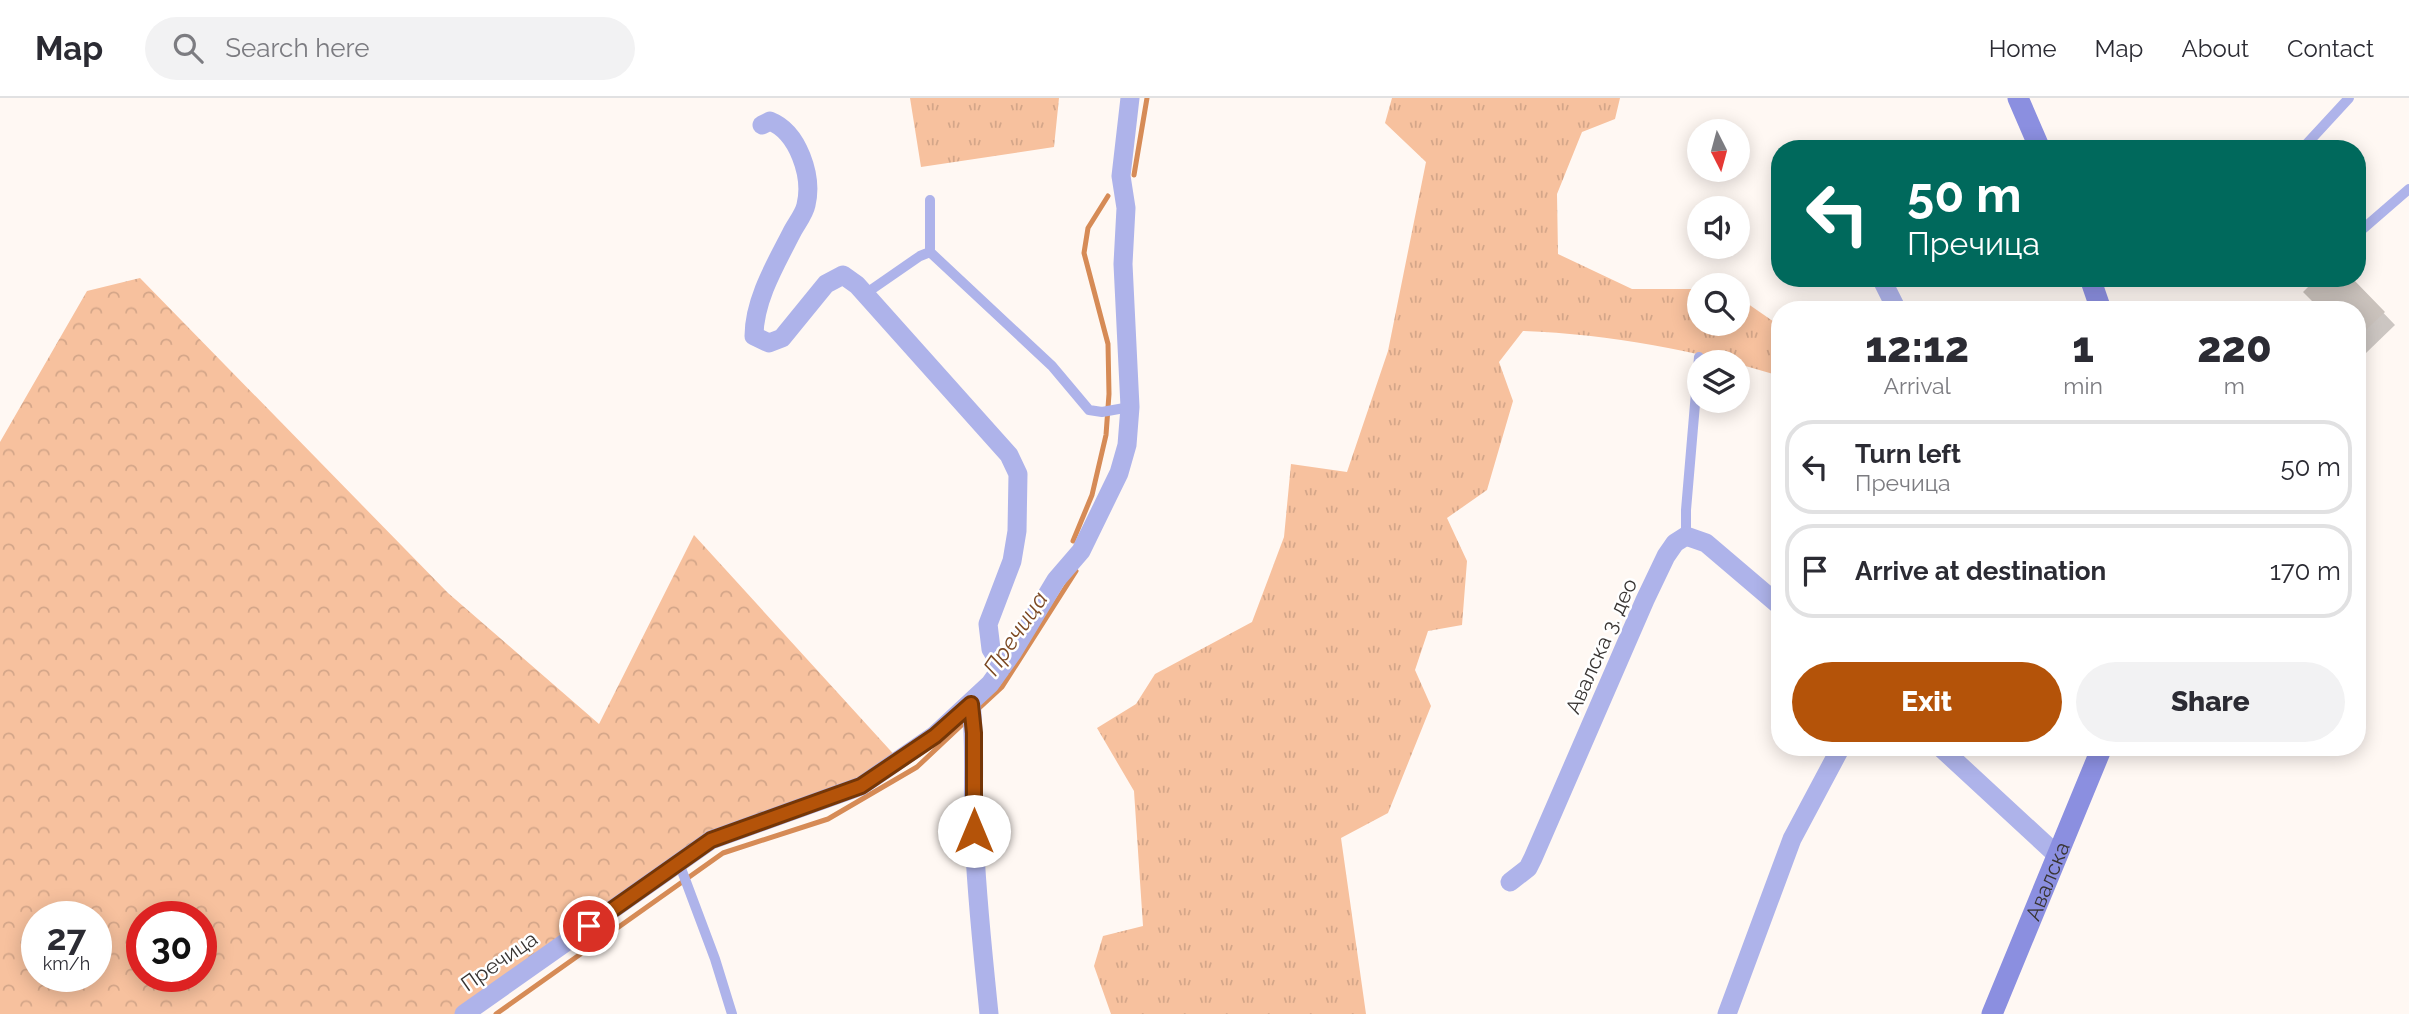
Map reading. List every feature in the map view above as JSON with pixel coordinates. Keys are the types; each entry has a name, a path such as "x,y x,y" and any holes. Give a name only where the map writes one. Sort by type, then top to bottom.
{"street":[{"name":"Пречица","path":"464,1014 680,866 711,840 861,786 935,736 971,704 1002,667 1056,580 1081,551 1119,473 1127,444 1123,409 1123,264 1126,208 1121,176 1130,98"},
{"path":"2018,98 2036,140"},
{"path":"762,125 770,121 794,138 806,172 806,205 779,257 754,317 754,336 769,343 782,338 826,284 843,275 857,285 1009,455 1018,474 1017,531 1012,561 988,624 991,649 1002,667"},
{"path":"1686,536 1706,543 1771,598"},
{"name":"Авалска 3. део","path":"1510,881 1528,868 1534,858 1645,600 1666,556 1675,543 1686,536"},
{"path":"971,704 974,729 974,831 989,1014"},
{"path":"1727,1014 1792,839 1836,756"},
{"path":"1950,756 2058,856"},
{"name":"Авалска","path":"1992,1014 2098,756"}],"lane":[{"path":"2310,140 2349,98"},
{"path":"2366,226 2409,189"},
{"path":"930,200 930,253 1052,366 1090,410 1102,412 1123,409"},
{"path":"865,294 919,256 930,253"},
{"path":"1686,536 1694,413"},
{"path":"680,866 715,959 732,1014"}],"green space":[{"path":"910,98 1059,98 1054,147 921,167"},
{"path":"1392,98 1620,98 1615,119 1582,132 1557,194 1558,254 1632,289 1687,289 1687,336 1750,336 1750,305 1771,320 1771,374 1750,368 1750,350 1687,350 1687,352 1620,340 1523,331 1499,362 1513,401 1487,490 1447,518 1467,561 1462,625 1428,631 1415,670 1431,706 1388,813 1341,838 1366,1014 1111,1014 1094,966 1103,936 1143,926 1134,791 1097,728 1136,704 1155,674 1252,622 1284,537 1291,464 1347,472 1388,351 1426,162 1385,123"},
{"path":"140,278 448,593 599,724 694,535 899,760 679,863 473,1014 0,1014 0,442 87,291"}],"building":[{"path":"2308,287 2361,287 2385,312 2366,330 2366,301 2312,301 2303,292"}],"waterway":[{"name":"Пречица","path":"1134,175 1147,98"},
{"name":"Пречица","path":"1073,541 1092,495 1106,435 1108,344 1084,253 1088,228 1108,196"},
{"name":"Пречица","path":"976,711 1002,687 1076,571"},
{"name":"Пречица","path":"496,1014 723,853 828,819 917,767 967,720"}],"route":[{"path":"589,926 711,840 861,786 935,736 971,704 974,733 974,831"}]}
